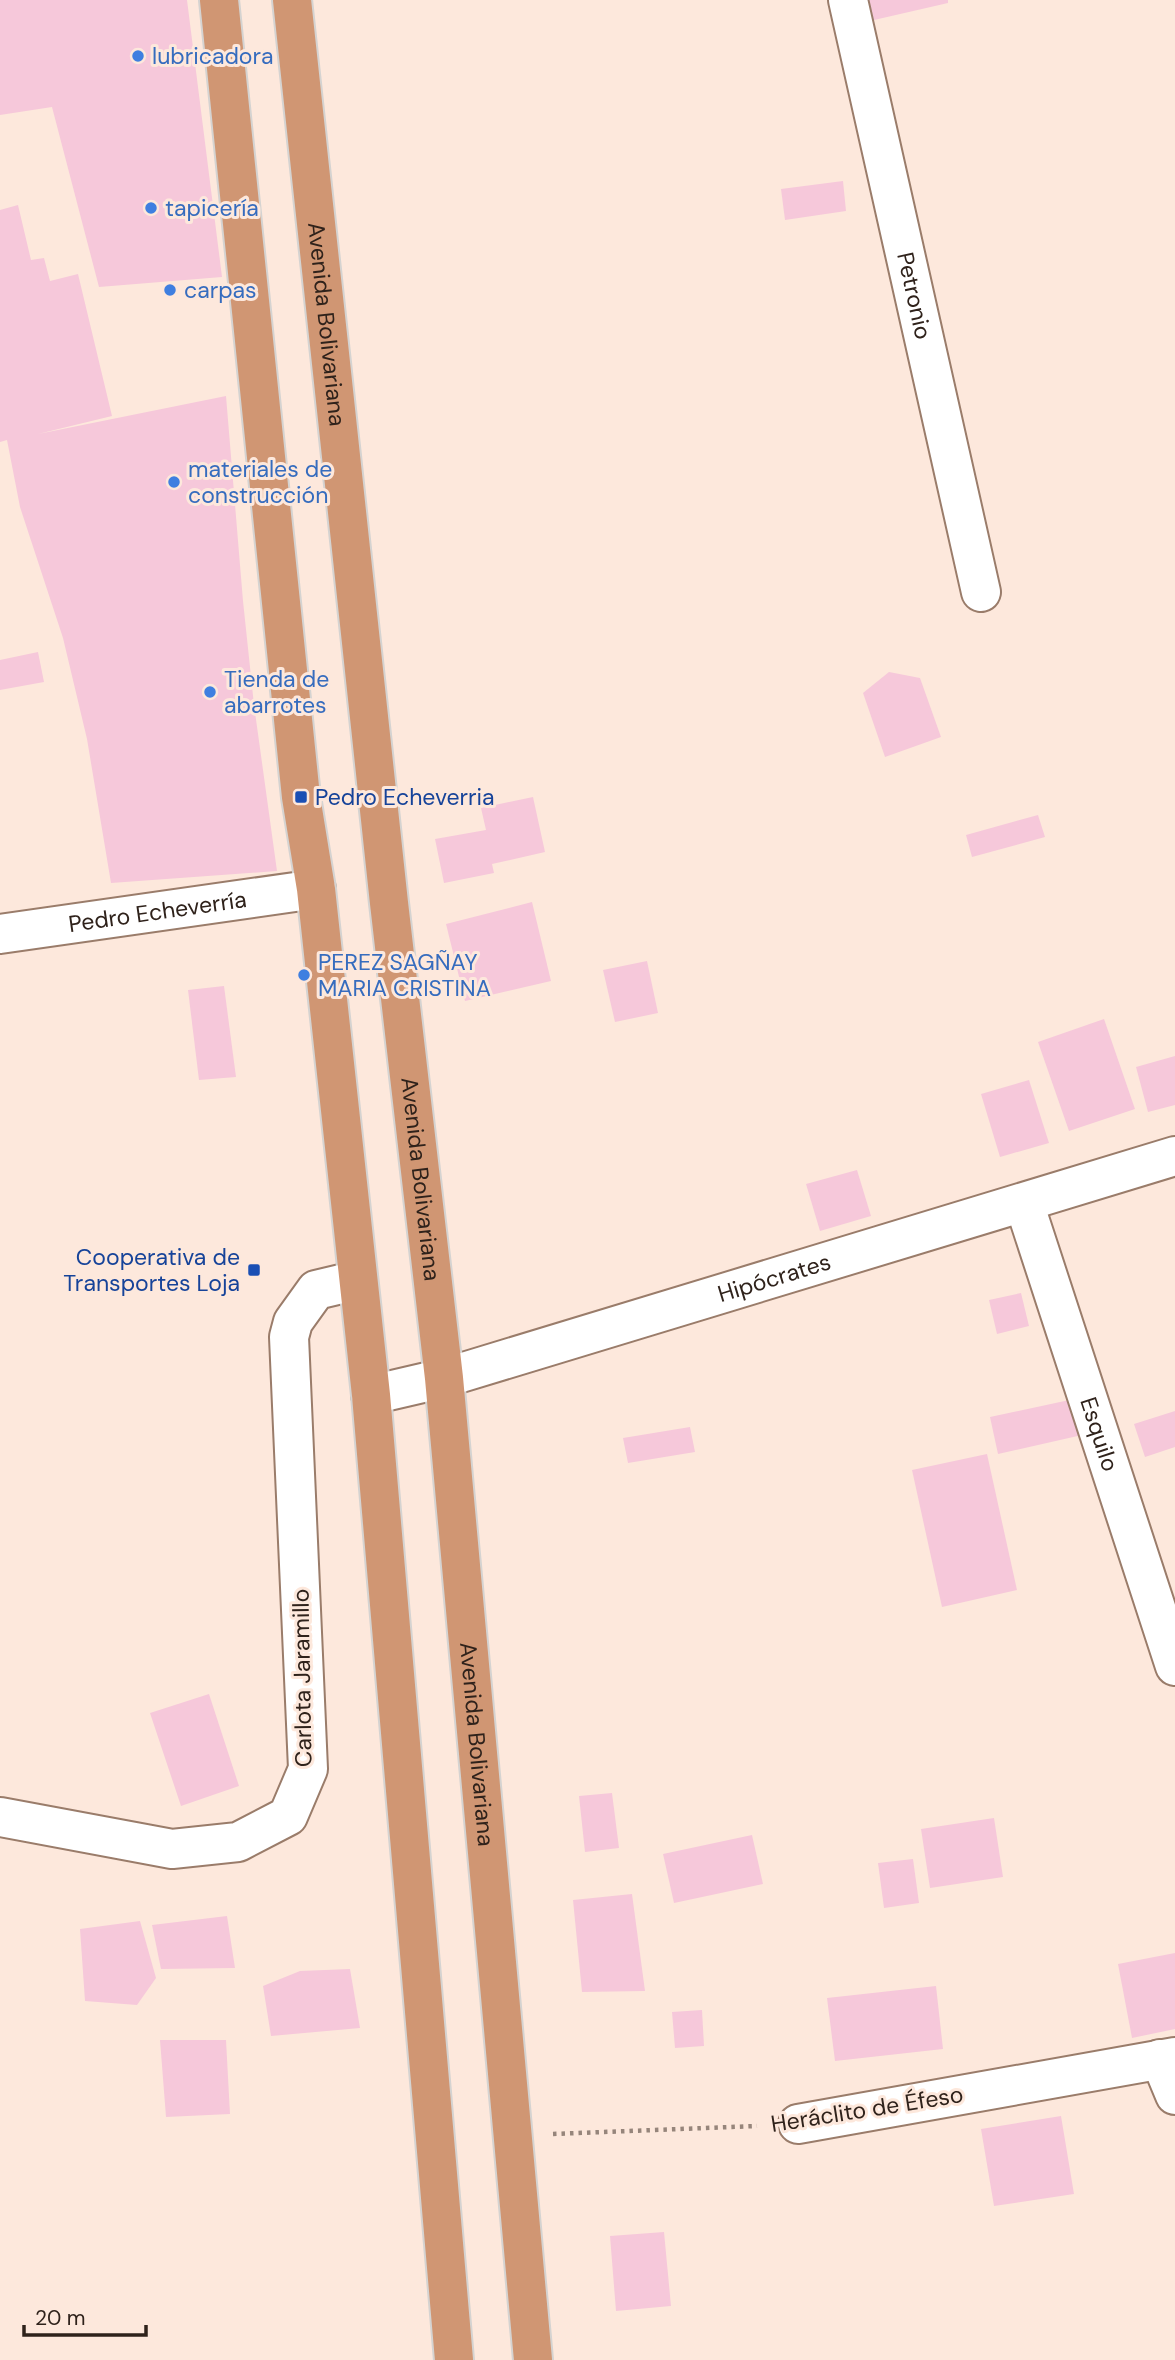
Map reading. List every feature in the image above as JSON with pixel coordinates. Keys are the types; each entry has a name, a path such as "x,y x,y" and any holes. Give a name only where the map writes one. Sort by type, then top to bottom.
{"highway":[{"path":"219,0 301,797 316,889 370,1395 454,2360"},
{"name":"Avenida Bolivariana","path":"292,0 387,889 444,1378 533,2360"}],"street":[{"name":"Petronio","path":"848,0 981,592"},
{"name":"Pedro Echeverría","path":"0,934 316,889"},
{"name":"Hipócrates","path":"370,1395 444,1378 1175,1156"},
{"name":"Esquilo","path":"1024,1203 1175,1666"},
{"name":"Carlota Jaramillo","path":"0,1817 172,1849 238,1842 288,1816 308,1769 289,1337 293,1322 316,1290 358,1280"},
{"path":"1168,2058 1175,2095"},
{"name":"Heráclito de Éfeso","path":"798,2124 1168,2058"}],"path":[{"name":"Heráclito de Éfeso","path":"513,2136 798,2124"}],"building":[{"path":"0,0 187,0 222,277 99,287 52,107 0,115"},
{"path":"856,0 948,0 948,3 861,23"},
{"path":"843,181 846,211 785,220 781,189"},
{"path":"18,205 31,260 44,258 50,281 78,274 112,416 38,434 226,396 254,705 277,871 111,883 87,739 63,638 20,507 7,440 0,442 0,210"},
{"path":"38,652 44,682 0,690 0,660"},
{"path":"889,672 920,678 941,737 885,757 863,693"},
{"path":"533,797 545,852 492,864 494,873 444,883 435,839 486,830 481,808"},
{"path":"1038,815 1045,837 972,857 966,835"},
{"path":"532,902 551,981 465,1001 446,924"},
{"path":"647,961 658,1013 615,1022 603,970"},
{"path":"224,986 236,1077 199,1080 188,990"},
{"path":"1104,1019 1135,1109 1069,1131 1038,1042"},
{"path":"1175,1056 1175,1105 1148,1112 1136,1067"},
{"path":"1029,1080 1049,1143 1000,1157 981,1094"},
{"path":"857,1170 871,1216 820,1231 806,1184"},
{"path":"1021,1293 1029,1326 997,1334 989,1300"},
{"path":"1074,1399 1082,1435 998,1454 990,1417"},
{"path":"1175,1411 1175,1447 1145,1457 1134,1424"},
{"path":"690,1427 695,1452 628,1463 623,1438"},
{"path":"987,1454 1017,1590 942,1607 912,1470"},
{"path":"209,1694 239,1786 181,1806 150,1713"},
{"path":"612,1793 619,1848 585,1852 579,1796"},
{"path":"994,1818 1003,1877 930,1888 921,1829"},
{"path":"752,1835 763,1884 674,1903 663,1854"},
{"path":"913,1859 919,1903 884,1908 878,1863"},
{"path":"632,1894 645,1991 582,1992 573,1900"},
{"path":"227,1916 235,1968 161,1969 152,1925"},
{"path":"140,1921 156,1978 137,2005 85,2001 80,1929"},
{"path":"1175,1953 1175,2029 1132,2038 1118,1964"},
{"path":"350,1969 360,2028 271,2036 263,1986 300,1971"},
{"path":"936,1986 943,2049 835,2061 827,1998"},
{"path":"702,2010 704,2046 675,2048 672,2012"},
{"path":"160,2040 226,2040 230,2114 166,2117"},
{"path":"1061,2116 1074,2194 994,2206 981,2129"},
{"path":"664,2232 671,2306 616,2311 610,2236"}],"place":[{"name":"lubricadora","path":"138,56"},
{"name":"tapicería","path":"151,208"},
{"name":"carpas","path":"170,290"},
{"name":"materiales de construcción","path":"174,482"},
{"name":"Tienda de abarrotes","path":"210,692"},
{"name":"Pedro Echeverria","path":"301,797"},
{"name":"PEREZ SAGÑAY MARIA CRISTINA","path":"304,975"},
{"name":"Cooperativa de Transportes Loja","path":"254,1270"}]}
